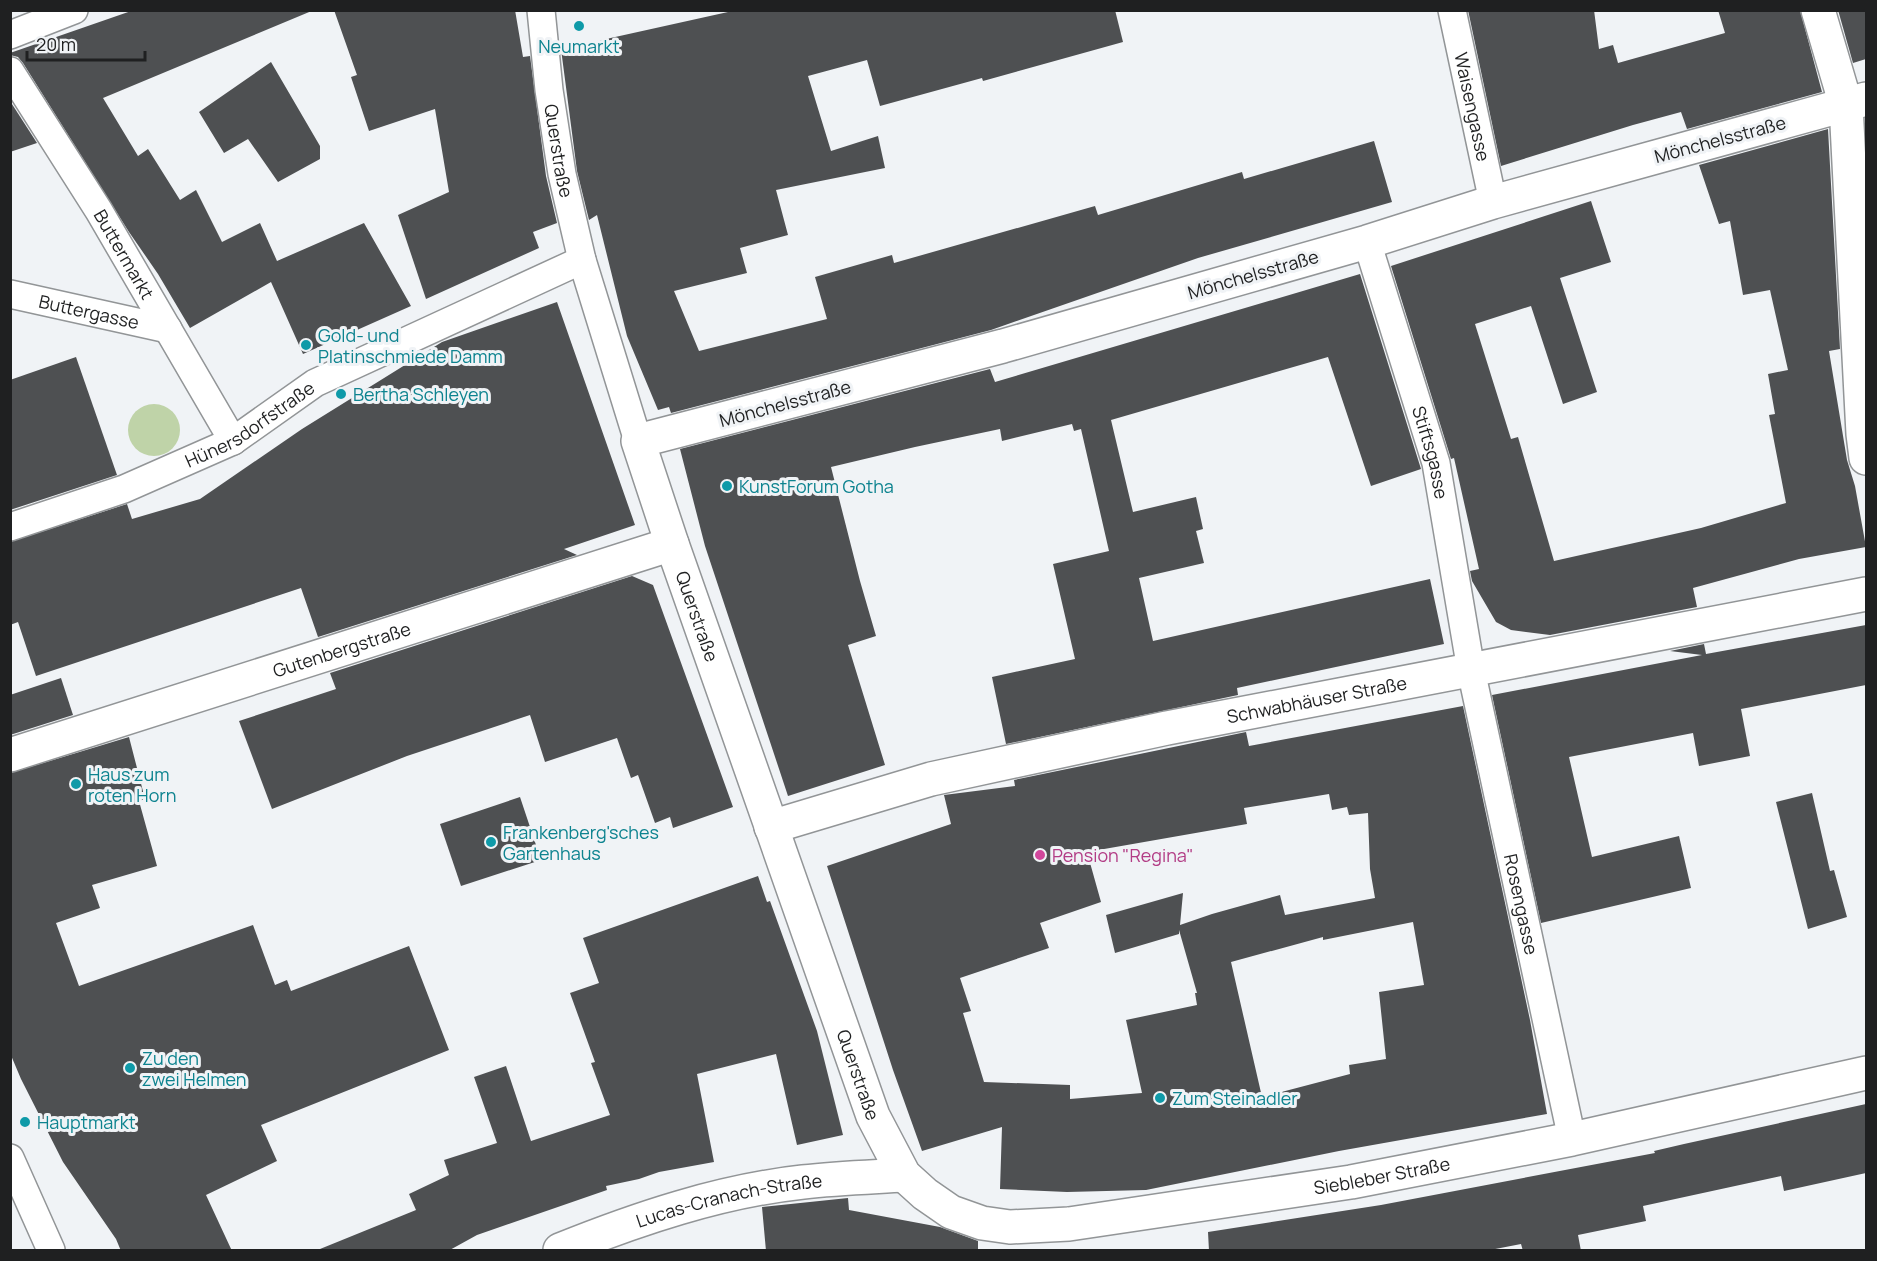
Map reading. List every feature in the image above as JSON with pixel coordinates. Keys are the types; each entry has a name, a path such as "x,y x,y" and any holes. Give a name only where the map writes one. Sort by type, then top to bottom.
{"street":[{"path":"10,35 74,10"},
{"name":"Querstraße","path":"541,10 543,42 562,174 582,260 638,441 873,1116 904,1175"},
{"name":"Waisengasse","path":"1452,10 1493,202"},
{"path":"1818,10 1856,102 1863,434 1866,458"},
{"name":"Buttermarkt","path":"10,71 99,211 232,441"},
{"name":"Mönchelsstraße","path":"638,441 1003,346 1367,242 1493,202 1856,102"},
{"name":"Stiftsgasse","path":"1367,242 1437,463 1471,670"},
{"name":"Hünersdorfstraße","path":"10,527 124,489 232,441 315,383 582,260"},
{"name":"Buttergasse","path":"10,294 168,329"},
{"name":"Gutenbergstraße","path":"10,755 672,544"},
{"name":"Schwabhäuser Straße","path":"771,827 931,779 1167,728 1866,594"},
{"name":"Rosengasse","path":"1471,670 1572,1139"},
{"name":"Siebleber Straße","path":"904,1175 925,1194 951,1212 982,1223 1010,1227 1069,1224 1351,1182 1572,1139 1866,1073"},
{"path":"10,1158 51,1251"},
{"name":"Lucas-Cranach-Straße","path":"560,1251 616,1228 733,1194 802,1182 904,1175"}],"green space":[{"path":"149,404 159,404 173,411 180,430 173,449 159,456 149,456 139,452 132,445 128,435 128,425 132,415 139,408"}],"building":[{"path":"134,10 314,10 103,98 138,156 148,149 180,200 196,190 222,242 260,223 277,261 364,223 411,306 303,354 271,282 190,328 23,63 18,57 10,55 10,53"},
{"path":"334,10 515,10 523,57 530,56 546,176 557,223 533,232 539,248 426,299 398,215 449,192 435,109 369,131 351,77 357,75"},
{"path":"737,10 1115,10 1123,42 983,81 982,78 880,106 867,60 808,76 831,151 878,136 885,168 776,190 788,235 740,248 747,273 674,291 699,351 827,319 815,277 892,255 894,263 1095,206 1098,215 1242,172 1244,179 1374,141 1392,202 1198,258 991,330 671,413 669,407 658,410 627,336 597,215 589,220 577,171 561,49"},
{"path":"1468,10 1594,10 1599,49 1613,45 1618,63 1725,33 1718,10 1800,10 1822,92 1687,129 1681,112 1501,166"},
{"path":"1838,10 1866,10 1866,59 1853,63"},
{"path":"271,62 320,146 320,159 278,182 248,139 224,153 199,112"},
{"path":"10,101 37,143 10,152"},
{"path":"1828,129 1840,349 1829,351 1847,460 1855,486 1866,547 1799,559 1693,588 1697,607 1550,635 1511,630 1496,622 1472,581 1470,571 1479,569 1454,458 1451,459 1391,266 1591,201 1611,262 1560,278 1597,392 1563,404 1531,306 1475,324 1511,439 1518,437 1554,561 1701,528 1786,503 1769,415 1775,414 1768,374 1788,370 1770,290 1743,295 1730,221 1719,224 1699,165"},
{"path":"1360,274 1421,469 1371,486 1328,357 1111,420 1133,512 1196,497 1203,529 1196,531 1204,563 1139,578 1153,641 1430,579 1444,644 1237,688 1238,695 1006,744 992,677 1075,659 1053,564 1109,551 1081,429 1074,431 1072,424 1002,441 1000,429 915,447 831,467 876,636 848,645 885,765 788,796 705,546 680,449 990,369 995,382"},
{"path":"557,302 635,525 564,549 577,555 318,637 301,588 36,676 18,622 10,625 10,542 127,504 132,519 200,499 302,429 442,342"},
{"path":"76,357 117,475 10,510 10,380"},
{"path":"632,576 653,585 733,807 673,828 670,817 655,823 638,775 631,778 617,738 545,762 530,715 407,756 272,809 239,721 336,689 330,673"},
{"path":"1866,625 1866,685 1741,709 1750,756 1699,766 1693,733 1569,757 1592,857 1679,836 1691,888 1541,923 1492,695 1702,655 1670,651 1704,644 1706,654"},
{"path":"61,678 73,715 10,735 10,695"},
{"path":"1463,706 1530,1020 1547,1114 1339,1151 1146,1190 1067,1192 1000,1189 1002,1127 922,1151 893,1070 827,866 951,824 944,795 1015,786 1014,780 1246,732 1249,746","holes":["1329,794 1332,810 1347,807 1349,815 1368,813 1370,869 1375,898 1285,915 1280,895 1180,925 1183,893 1106,915 1115,953 1179,934 1179,930 1197,993 1195,993 1197,1005 1126,1020 1142,1093 1070,1099 1070,1085 984,1082 963,1013 971,1011 960,978 1049,948 1040,923 1101,902 1087,852 1247,824 1244,808","1413,922 1424,985 1379,992 1386,1059 1349,1065 1350,1074 1262,1097 1231,962 1323,937 1323,940"]},
{"path":"129,737 145,799 139,801 157,866 92,885 100,908 56,923 79,986 253,925 275,985 287,980 291,991 409,946 449,1050 261,1125 277,1161 206,1195 232,1251 121,1251 116,1239 63,1162 10,1053 10,773"},
{"path":"1812,793 1830,871 1834,870 1847,917 1808,929 1776,802"},
{"name":"Frankenberg'sches Gartenhaus","path":"520,797 541,860 461,886 440,824"},
{"path":"758,876 767,902 770,901 817,1031 843,1135 797,1145 776,1054 697,1074 714,1162 659,1172 606,1186 607,1190 477,1235 448,1251 320,1251 320,1249 416,1210 409,1194 449,1175 444,1160 497,1143 474,1077 506,1066 531,1141 610,1115 591,1063 595,1062 570,993 599,983 583,938"},
{"path":"1866,1104 1866,1173 1784,1191 1781,1176 1643,1206 1646,1221 1578,1235 1581,1251 1523,1251 1521,1244 1485,1251 1209,1251 1208,1232 1381,1205 1655,1153 1654,1151"},
{"path":"848,1198 849,1210 940,1227 978,1241 978,1251 766,1251 762,1207"}],"place":[{"name":"Neumarkt","path":"579,26"},
{"name":"Gold- und Platinschmiede Damm","path":"306,345"},
{"name":"Bertha Schleyen","path":"341,394"},
{"name":"KunstForum Gotha","path":"727,486"},
{"name":"Haus zum roten Horn","path":"76,784"},
{"name":"Frankenberg'sches Gartenhaus","path":"491,842"},
{"name":"Pension \"Regina\"","path":"1040,855"},
{"name":"Zu den zwei Helmen","path":"130,1068"},
{"name":"Zum Steinadler","path":"1160,1098"},
{"name":"Hauptmarkt","path":"25,1122"}]}
